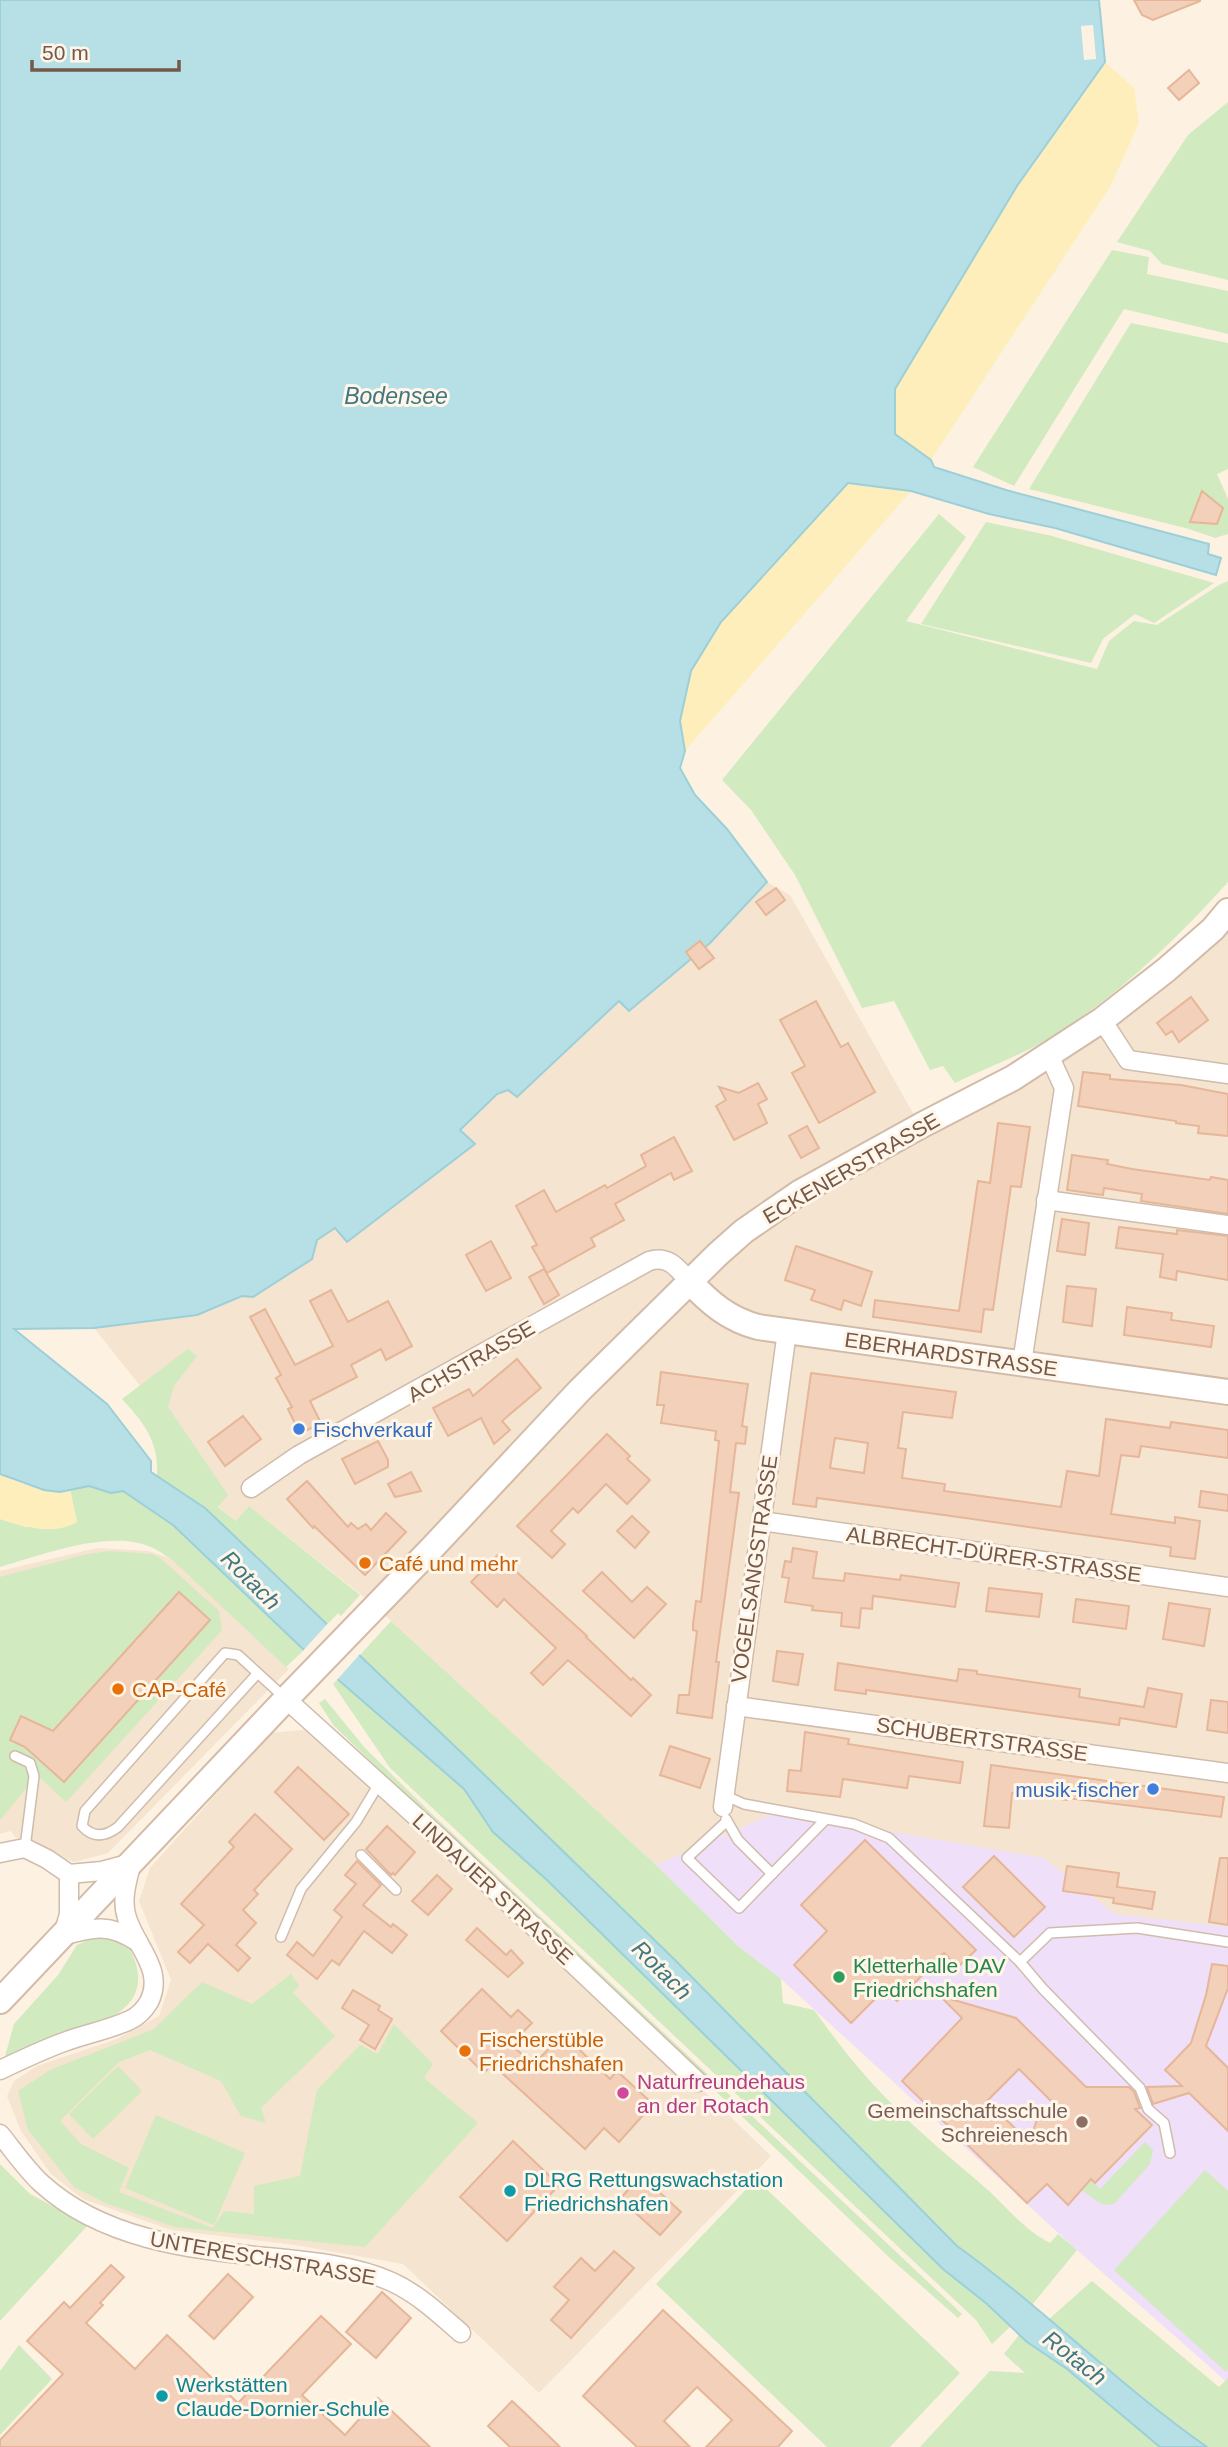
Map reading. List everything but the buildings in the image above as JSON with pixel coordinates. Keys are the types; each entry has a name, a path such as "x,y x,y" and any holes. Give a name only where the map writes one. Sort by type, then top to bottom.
{"main road":[{"name":"ECKENERSTRASSE","path":"294,1691 580,1390 689,1281 744,1231 799,1193 1013,1078 1102,1020 1166,970 1213,929 1228,911"},
{"name":"EBERHARDSTRASSE","path":"689,1281 713,1306 727,1315 758,1327 1228,1392"},
{"path":"0,2001 294,1691"}],"street":[{"path":"1102,1020 1128,1060 1228,1074"},
{"path":"1022,1363 1063,1087 1049,1055"},
{"path":"1046,1200 1228,1225"},
{"name":"ACHSTRASSE","path":"251,1488 299,1455 649,1261 658,1258 669,1261 689,1281"},
{"name":"VOGELSANGSTRASSE","path":"724,1808 787,1331"},
{"name":"ALBRECHT-DÜRER-STRASSE","path":"761,1521 1228,1587"},
{"name":"LINDAUER STRASSE","path":"294,1691 380,1782 698,2082"},
{"name":"SCHUBERTSTRASSE","path":"736,1706 1228,1773"},
{"path":"0,1853 25,1849 47,1859 69,1874 117,1868 133,1861"},
{"path":"0,2070 30,2055 127,2022 141,2013 153,1994 155,1979 151,1963 127,1918 124,1904 133,1861"},
{"path":"62,1936 69,1914 69,1874"},
{"path":"62,1936 94,1927 124,1933 138,1942"},
{"name":"UNTERESCHSTRASSE","path":"0,2134 41,2183 80,2210 102,2221 174,2246 301,2260 366,2273 407,2290 461,2333"}],"lane":[{"path":"257,1674 118,1827 108,1835 102,1835 87,1831 82,1826 85,1811 225,1653 237,1655 257,1674 294,1691"},
{"path":"15,1756 30,1763 34,1776 25,1849"},
{"path":"281,1937 301,1889 355,1822 380,1782"},
{"path":"825,1820 739,1908 687,1858 724,1808 744,1804 854,1824 889,1838 1020,1962 1140,2088 1148,2109 1164,2123 1170,2153"},
{"path":"724,1808 738,1840 772,1874"},
{"path":"361,1855 396,1890"},
{"path":"1020,1962 1050,1933 1137,1927 1228,1941"}],"shaded area":[{"path":"767,882 790,895 922,1129 1228,924 1228,1950 777,1812 656,1865 374,1605 249,1506 236,1521 218,1506 227,1495 94,1328 197,1315 242,1296 335,1227 347,1242 475,1144 460,1130 497,1094 509,1090 517,1097 620,1000 629,1011 710,943"},
{"path":"97,1548 148,1551 170,1558 289,1669 108,1853 74,1862 15,1837 11,1831 0,1834 0,1571"},
{"path":"320,1728 385,1782 771,2156 539,2393 403,2264 295,2245 171,2230 83,2199 51,2174 21,2131 7,2096 14,2081 37,2066 117,2039 159,2016 171,1980 139,1901 150,1868 271,1733"},
{"name":"Gemeinschaftsschule Schreienesch","path":"777,1812 1044,1858 1115,1914 1228,1927 1228,2383 1077,2250 781,1979 738,1946 656,1865"}],"green space":[{"path":"1228,102 1228,280 1162,264 1150,251 1117,242 1188,135"},
{"path":"1112,250 1149,257 1147,274 1228,291 1228,334 1124,309 1014,486 973,467"},
{"path":"1131,323 1228,343 1228,469 1217,474 1228,499 1228,534 1215,538 1029,489"},
{"path":"939,514 966,537 906,621 1097,669 1109,641 1134,621 1157,625 1228,581 1228,882 1167,946 1100,1004 1040,1044 955,1083 943,1066 930,1070 894,1001 862,1008 795,875 751,810 722,780"},
{"path":"986,522 1052,536 1214,583 1154,623 1135,614 1103,639 1091,663 921,624"},
{"path":"188,1349 197,1356 174,1386 168,1407 228,1495 218,1507 236,1521 249,1506 360,1595 341,1616 338,1613 327,1625 205,1508 157,1476 153,1443 137,1416 122,1399"},
{"path":"89,1486 111,1493 123,1491 173,1525 304,1650 286,1667 170,1558 151,1547 134,1542 95,1542 0,1567 0,1519 26,1527 77,1522 70,1490"},
{"path":"109,1551 152,1554 160,1558 219,1611 222,1630 66,1802 37,1775 0,1820 0,1577 83,1555"},
{"path":"391,1621 656,1865 738,1946 781,1979 783,2003 814,2010 859,2068 913,2125 1033,2232 1050,2243 1058,2234 1077,2250 1032,2305 957,2246 359,1656"},
{"path":"338,1679 464,1789 493,1832 547,1880 943,2269 1011,2326 992,2344 976,2320 390,1768 333,1684"},
{"path":"325,1699 365,1748 432,1814 962,2314 958,2318 892,2260 334,1726 319,1703"},
{"path":"95,1937 109,1937 130,1949 138,1978 137,1987 129,2003 113,2016 4,2060 14,2024 58,1975 77,1945"},
{"path":"291,1974 299,1986 293,1993 335,2036 261,2108 266,2123 241,2116 221,2081 150,2050 119,2062 60,2121 81,2144 129,2168 119,2192 213,2228 224,2211 254,2214 254,2186 300,2176 317,2090 360,2045 378,2054 394,2024 433,2064 424,2078 478,2123 365,2247 175,2227 105,2203 74,2187 28,2130 18,2091 50,2070 154,2029 202,1982 252,2004"},
{"path":"118,2066 142,2091 93,2139 69,2114"},
{"path":"156,2115 245,2153 214,2225 125,2188"},
{"path":"1145,2142 1153,2150 1150,2164 1114,2204 1105,2205 1098,2202 1082,2190 1091,2181 1100,2189"},
{"path":"0,2164 30,2194 88,2225 0,2321"},
{"path":"1205,2170 1228,2191 1226,2372 1114,2270"},
{"path":"756,2179 960,2373 890,2447 827,2447 656,2284"},
{"path":"1092,2281 1219,2387 1228,2378 1228,2447 1207,2447 1191,2436 1048,2320"},
{"path":"1019,2335 1067,2369 1160,2447 920,2447 990,2371 1025,2373 1004,2354"},
{"path":"19,2345 52,2379 0,2435 0,2371"}],"sand":[{"path":"1105,62 1134,88 1139,123 1110,187 931,460 895,434 895,389 1017,186"},
{"path":"848,483 911,491 685,751 680,721 691,671 721,622"},
{"path":"0,1474 43,1490 70,1490 77,1522 59,1529 49,1529 0,1519"}],"water":[{"name":"Bodensee","path":"0,0 1099,0 1105,62 1017,186 895,389 895,434 931,460 934,467 1006,490 1209,544 1208,554 1221,558 1216,575 1055,528 989,514 911,491 848,483 721,622 691,671 680,721 685,751 680,768 695,795 727,829 767,882 710,943 629,1011 619,1001 517,1097 508,1090 497,1094 460,1130 475,1144 347,1242 335,1228 317,1240 312,1259 253,1297 242,1296 197,1315 94,1328 14,1329 107,1404 151,1461 151,1472 205,1508 465,1756 674,1959 957,2246 1020,2295 1143,2399 1207,2447 1160,2447 1067,2369 1027,2342 987,2304 943,2269 547,1880 493,1832 464,1789 304,1650 173,1525 123,1491 111,1493 89,1486 60,1492 44,1490 0,1474"}],"pier":[{"path":"1093,25 1096,59 1084,60 1081,26"},
{"path":"329,1622 361,1653 336,1681 302,1652"}],"place":[{"name":"Fischverkauf","path":"299,1429"},
{"name":"Café und mehr","path":"365,1563"},
{"name":"CAP-Café","path":"118,1689"},
{"name":"musik-fischer","path":"1153,1789"},
{"name":"Kletterhalle DAV Friedrichshafen","path":"839,1977"},
{"name":"Fischerstüble Friedrichshafen","path":"465,2051"},
{"name":"Naturfreundehaus an der Rotach","path":"623,2093"},
{"name":"Gemeinschaftsschule Schreienesch","path":"1082,2122"},
{"name":"DLRG Rettungswachstation Friedrichshafen","path":"510,2191"},
{"name":"Werkstätten Claude-Dornier-Schule","path":"162,2396"}],"water label":[{"name":"Rotach","path":"251,1580"},
{"name":"Rotach","path":"662,1970"},
{"name":"Rotach","path":"1075,2358"}]}
